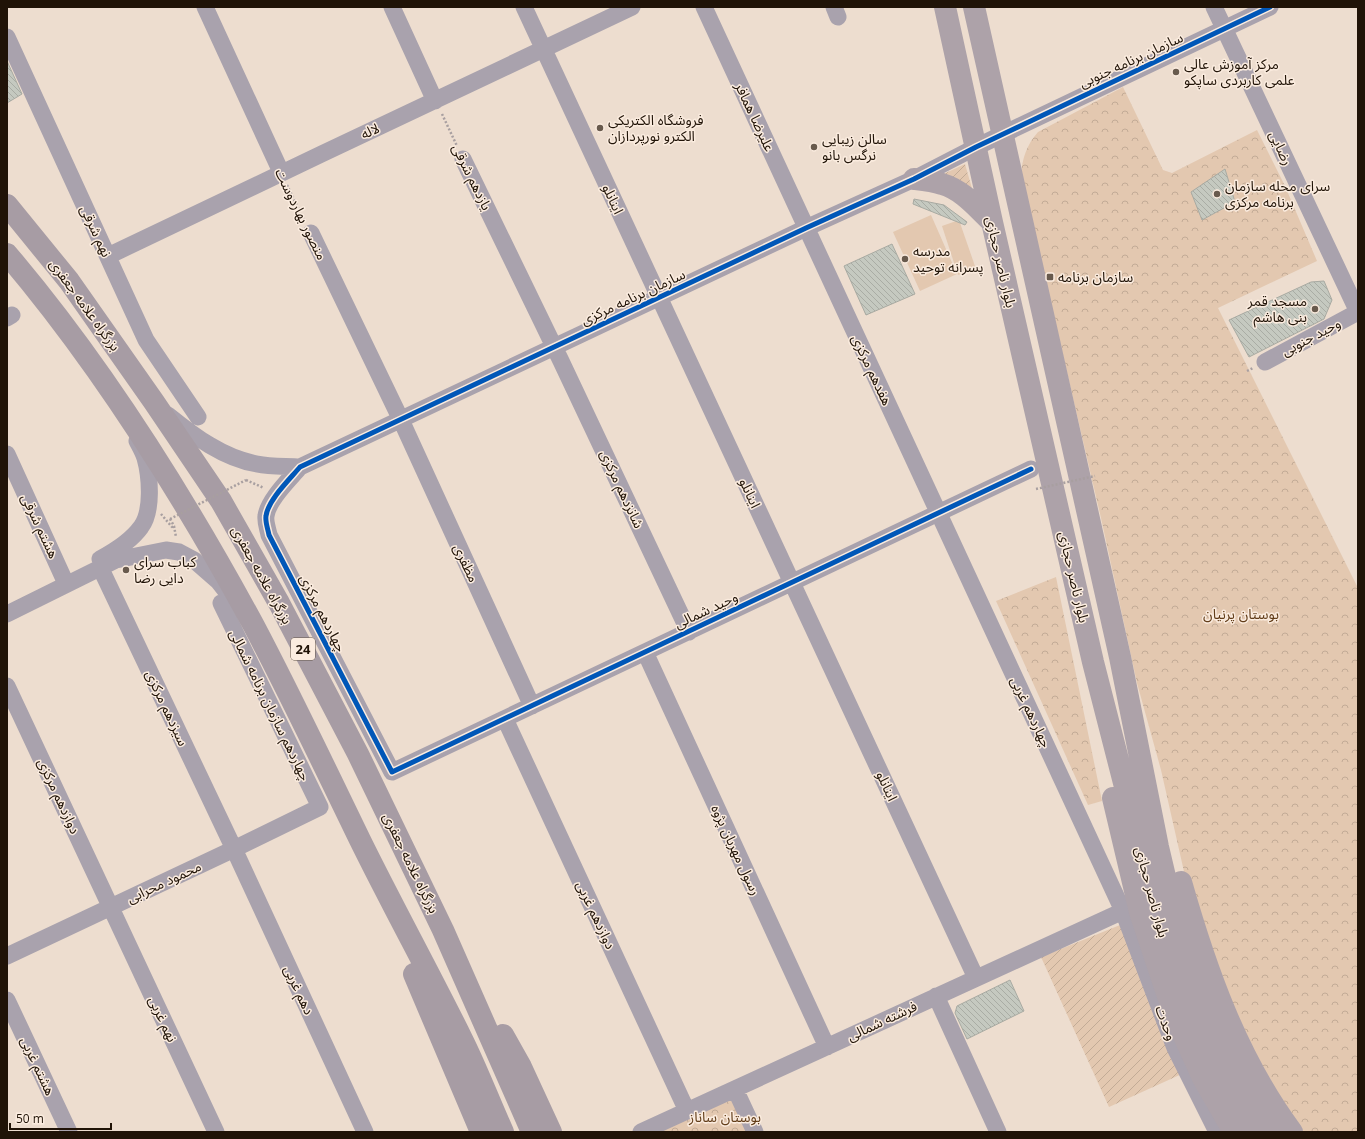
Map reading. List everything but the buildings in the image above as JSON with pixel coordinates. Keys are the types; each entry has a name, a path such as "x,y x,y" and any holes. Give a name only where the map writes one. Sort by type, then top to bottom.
{"highway":[{"name":"بزرگراه علامه جعفری","path":"7,204 69,281 154,402 221,501 279,603 358,754 443,930 532,1132"},
{"name":"بزرگراه علامه جعفری","path":"7,254 37,289 121,404 194,520 254,626 360,841 462,1040 503,1132"},
{"path":"360,841 412,970 481,1132"},
{"path":"443,930 521,1067 552,1132"}],"main road":[{"name":"بلوار ناصر حجازی","path":"945,7 992,222 1093,662 1164,939 1205,1045 1244,1122 1251,1132"},
{"name":"بلوار ناصر حجازی","path":"974,7 1120,657 1158,846 1180,936 1209,1014 1230,1062 1271,1132"},
{"path":"914,179 941,183 953,188 965,196 992,222"},
{"path":"1120,657 1148,748 1179,877 1206,966 1244,1054 1270,1100 1292,1132"},
{"path":"1093,662 1108,773 1120,832 1140,912 1168,997 1182,1032 1203,1078 1234,1132"}],"street":[{"name":"منصور بهاردوست","path":"205,7 281,172"},
{"path":"392,7 435,101"},
{"name":"اینانلو","path":"524,7 976,978"},
{"name":"لاله","path":"108,256 281,172 435,101 632,7"},
{"name":"علیرضا همافر","path":"704,7 806,228"},
{"name":"رضایی","path":"1214,7 1358,312"},
{"name":"سازمان برنامه جنوبی","path":"976,147 1270,7"},
{"name":"نهم شرقی","path":"7,37 146,340 198,417"},
{"name":"سازمان برنامه مرکزی","path":"300,467 554,346 914,179 976,147"},
{"name":"یازدهم شرقی","path":"463,159 554,346"},
{"name":"هفدهم مرکزی","path":"806,228 939,513"},
{"name":"منصور بهاردوست","path":"311,233 401,420"},
{"name":"وحید جنوبی","path":"1265,362 1358,312"},
{"name":"شانزدهم مرکزی","path":"554,346 689,632"},
{"path":"154,402 184,428 207,444 226,454 257,464 300,467"},
{"path":"7,605 113,552 126,542 142,526 148,510 149,486 145,458 121,404"},
{"name":"مظفری","path":"401,420 532,706"},
{"name":"هشتم شرقی","path":"7,454 63,577"},
{"name":"چهاردهم مرکزی","path":"300,467 271,503 266,516 269,535 392,772"},
{"name":"وحید شمالی","path":"392,772 1032,469"},
{"name":"چهاردهم غربی","path":"939,513 1123,911"},
{"path":"7,614 116,560 166,550 179,552 194,560 218,581 254,626"},
{"name":"سیزدهم مرکزی","path":"100,567 234,849"},
{"name":"چهاردهم سازمان برنامه شمالی","path":"220,603 320,807"},
{"name":"رسول مهربان پژوه","path":"645,652 827,1047"},
{"name":"دوازدهم مرکزی","path":"7,686 111,906"},
{"name":"دوازدهم غربی","path":"505,719 687,1111"},
{"name":"محمود محرابی","path":"7,956 320,807"},
{"name":"دهم غربی","path":"234,849 365,1132"},
{"name":"نهم غربی","path":"111,906 216,1132"},
{"name":"فرشته شمالی","path":"641,1132 1123,911"},
{"name":"وحدت","path":"1123,911 1175,1048 1217,1132"},
{"path":"936,996 998,1132"},
{"name":"هشتم غربی","path":"7,1000 69,1132"},
{"path":"735,1089 755,1132"}],"path":[{"path":"1036,489 1095,476"},
{"path":"174,526 170,519 246,480 264,488"}],"green space":[{"name":"بوستان پرنیان","path":"1123,87 1163,170 1172,173 1257,130 1285,186 1317,261 1218,308 1358,588 1358,1132 1297,1132 1254,1062 1185,876 1161,770 1137,683 1101,518 1021,175 1026,152 1038,132"},
{"path":"965,164 973,192 937,177"},
{"path":"931,215 957,274 920,291 893,232"},
{"path":"959,220 976,269 958,275 942,226"},
{"path":"1056,577 1102,801 1088,805 996,601"},
{"path":"1125,923 1184,1073 1109,1107 1041,957"},
{"name":"بوستان ساناز","path":"734,1095 750,1132 660,1132"}],"cycle path":[{"path":"1031,469 392,772 269,535 266,521 266,516 271,503 300,467 806,228 914,179 976,147 1270,7"}],"place":[{"name":"مرکز آموزش عالی علمی کاربردی ساپکو","path":"1176,72"},
{"name":"فروشگاه الکتریکی الکترو نورپردازان","path":"600,128"},
{"name":"سالن زیبایی نرگس بانو","path":"814,147"},
{"name":"سرای محله سازمان برنامه مرکزی","path":"1217,194"},
{"name":"مدرسه پسرانه توحید","path":"905,259"},
{"name":"سازمان برنامه","path":"1050,277"},
{"name":"مسجد قمر بنی هاشم","path":"1315,309"},
{"name":"کباب سرای دایی رضا","path":"126,570"}]}
